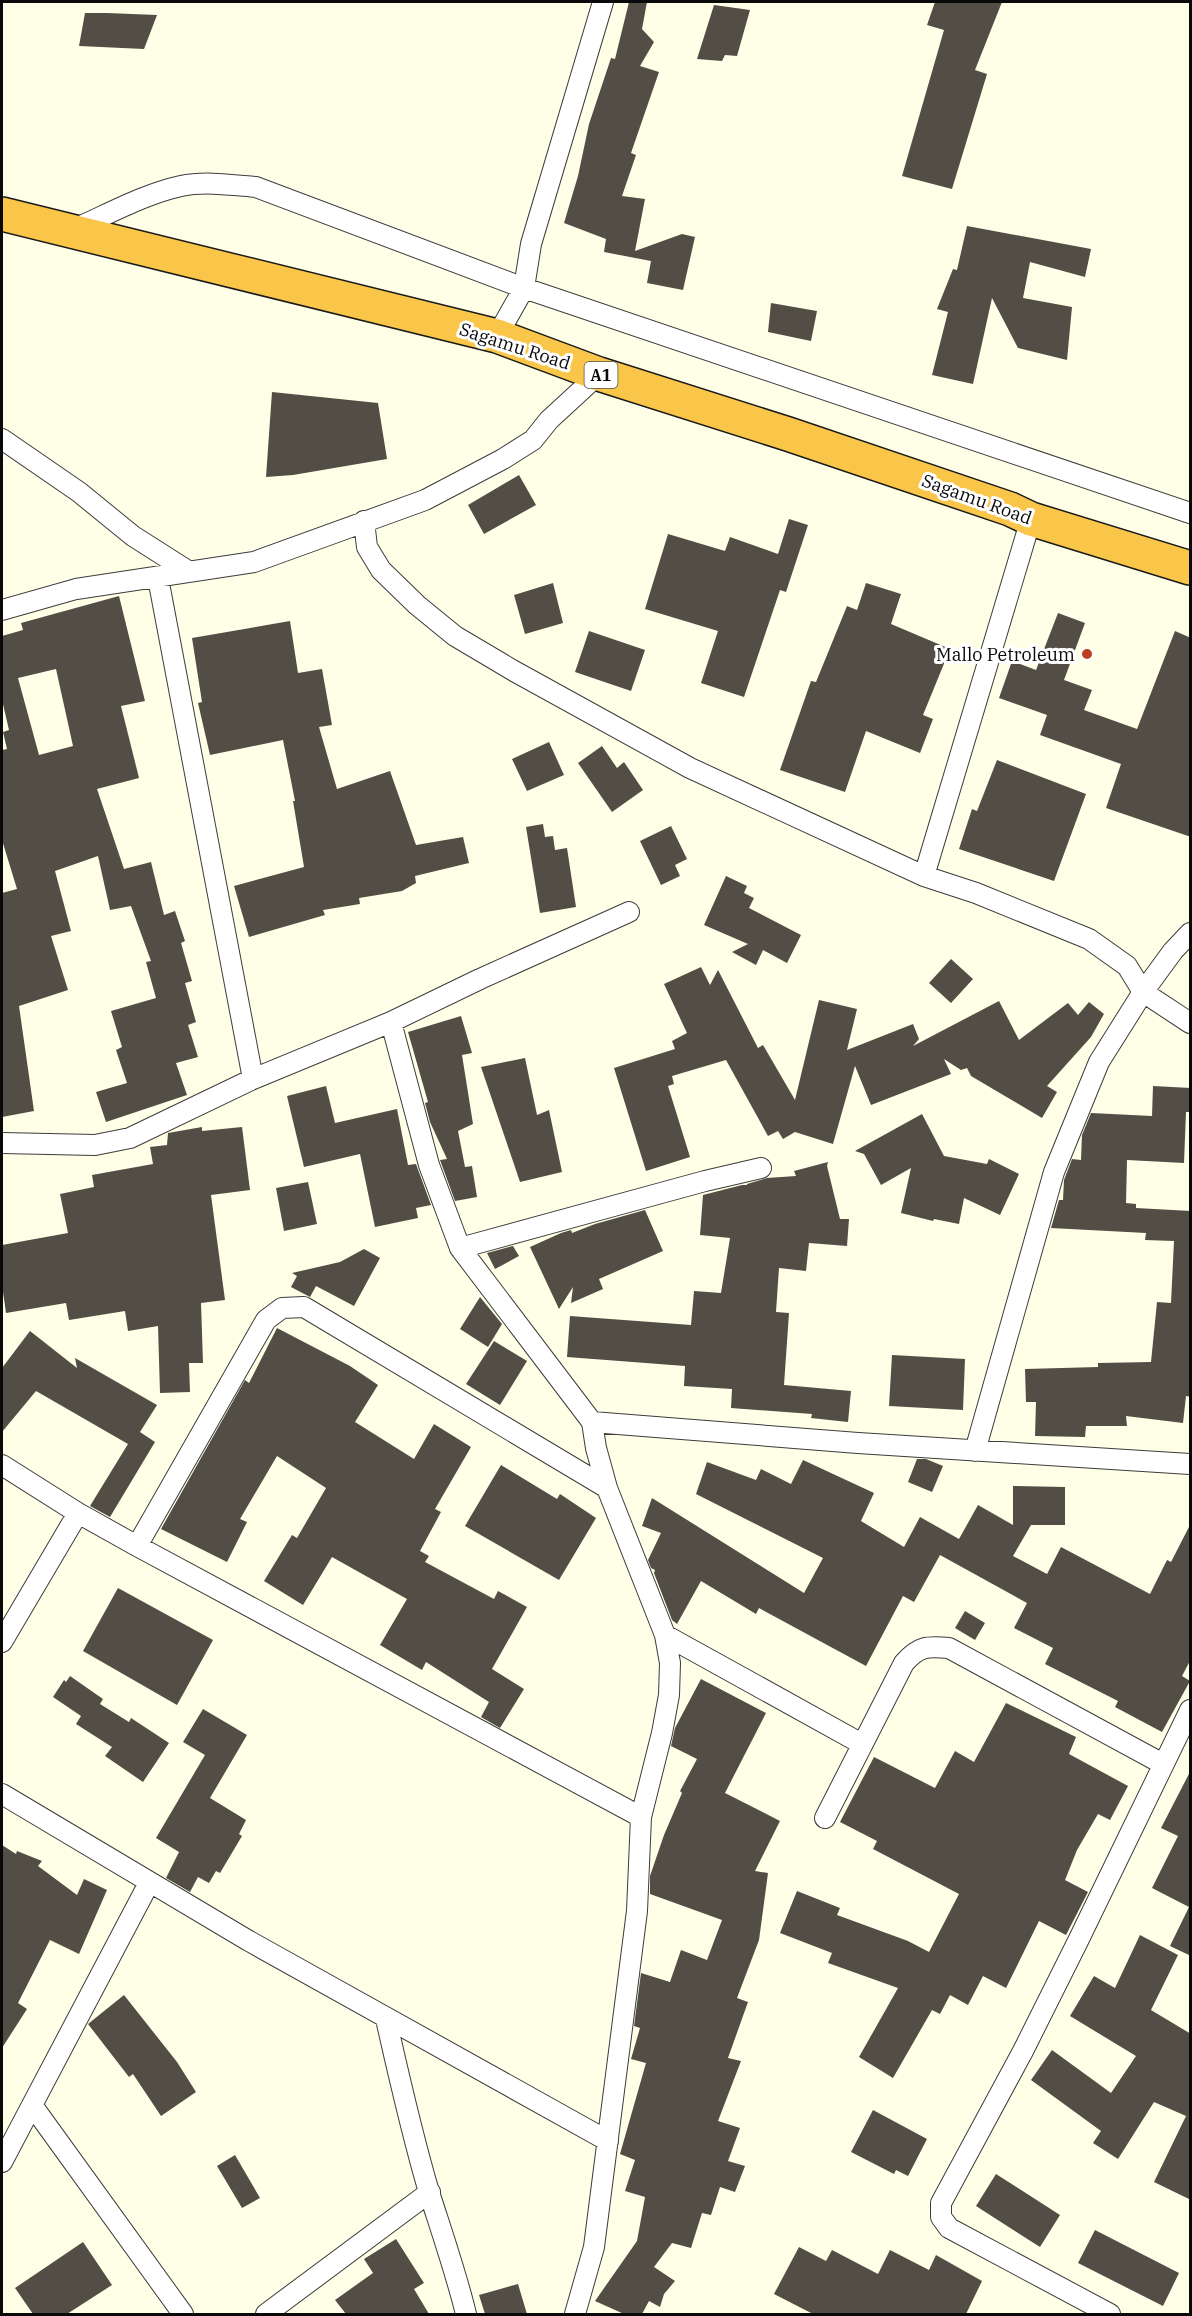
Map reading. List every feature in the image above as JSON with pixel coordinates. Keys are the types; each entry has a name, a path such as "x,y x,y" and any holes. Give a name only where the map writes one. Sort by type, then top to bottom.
{"highway":[{"name":"Sagamu Road","path":"2,214 497,336 598,374 788,434 1010,509 1031,519 1191,568"}],"street":[{"path":"497,336 524,288 531,244 603,2"},
{"path":"72,230 146,198 182,186 213,184 256,187 524,288 1190,510"},
{"path":"2,610 76,589 254,562 425,500 503,459 533,440 549,420 598,374"},
{"path":"2,439 79,492 132,536 188,571"},
{"path":"924,876 1031,519"},
{"path":"364,521 367,548 381,570 417,605 455,636 690,768 924,876 975,893 1089,939 1127,966 1143,992 1191,1023"},
{"path":"158,578 253,1079"},
{"path":"2,1143 94,1144 130,1138 253,1079 391,1022 629,912"},
{"path":"975,1451 1054,1172 1099,1062 1143,992 1173,951 1191,933"},
{"path":"391,1022 429,1165 460,1248 592,1422 596,1448 607,1488 664,1635 670,1663 669,1695 641,1817 637,1911 594,2247 575,2314"},
{"path":"460,1248 670,1190 761,1168"},
{"path":"137,1546 266,1320 282,1308 304,1307 607,1488"},
{"path":"592,1422 975,1451 1072,1455 1191,1464"},
{"path":"2,1465 137,1546 641,1817"},
{"path":"2,1641 78,1512"},
{"path":"664,1635 862,1744"},
{"path":"825,1818 904,1663 915,1650 932,1647 949,1648 1163,1764"},
{"path":"1110,2314 949,2228 941,2217 941,2203 1048,2001 1191,1710"},
{"path":"2,1794 149,1883 386,2019 608,2141"},
{"path":"2,2162 149,1883"},
{"path":"386,2019 408,2118 466,2314"},
{"path":"32,2105 183,2314"},
{"path":"266,2314 430,2192"}],"building":[{"path":"629,2 647,2 642,29 654,42 640,66 659,72 631,153 636,155 622,196 645,199 635,251 682,234 695,237 683,290 647,283 651,261 604,252 606,239 564,223 578,176 589,124 611,58 615,59"},
{"path":"935,2 1002,2 975,70 987,74 952,189 902,176 944,30 927,25"},
{"path":"714,5 750,10 737,56 725,55 722,61 697,59"},
{"path":"85,13 157,15 144,49 79,46"},
{"path":"967,226 1091,249 1085,277 1030,262 1023,298 1072,307 1067,360 1018,348 992,298 973,384 932,375 948,312 937,309 953,269 957,270"},
{"path":"771,303 817,311 811,341 768,332"},
{"path":"272,392 378,403 387,459 293,475 266,477"},
{"path":"519,475 536,505 484,534 468,505"},
{"path":"789,519 808,525 786,592 780,590 744,697 701,683 718,631 645,609 668,534 725,551 730,537 778,554"},
{"path":"553,583 563,623 525,634 514,595"},
{"path":"866,583 901,594 891,624 950,649 923,715 933,719 920,753 866,731 845,792 780,770 811,681 816,682 847,606 857,610"},
{"path":"119,596 145,701 121,706 139,778 97,789 124,869 151,862 164,915 175,911 185,941 181,943 192,981 185,983 196,1022 188,1025 198,1057 176,1063 187,1095 106,1122 96,1092 127,1083 116,1050 122,1047 111,1011 156,998 146,962 151,961 131,906 110,910 98,856 55,871 71,931 51,936 68,990 19,1006 34,1111 2,1117 2,893 17,889 2,840 2,750 7,749 3,732 9,730 2,700 2,636 23,630 21,623","holes":["56,669 73,746 39,755 18,678"]},
{"path":"1058,613 1085,623 1064,680 1092,690 1084,710 1137,729 1175,631 1191,638 1191,837 1106,808 1121,764 1040,735 1047,715 999,698 1012,661 1036,670"},
{"path":"290,621 298,673 322,669 332,725 319,727 337,789 390,771 416,845 463,837 469,863 415,876 416,883 402,891 359,898 360,904 323,910 325,915 249,937 234,886 304,867 293,801 295,801 283,740 210,755 198,703 202,702 192,638"},
{"path":"589,631 645,650 631,691 575,672"},
{"path":"549,742 564,775 527,791 512,759"},
{"path":"602,746 617,768 624,762 643,790 612,812 578,763"},
{"path":"997,760 1086,794 1054,881 959,849 972,809 977,811"},
{"path":"543,824 545,837 553,836 555,850 567,848 576,907 540,913 526,827"},
{"path":"671,826 687,859 675,865 680,876 661,885 640,841"},
{"path":"726,876 747,886 744,893 754,898 749,908 801,935 787,963 763,950 756,965 732,952 748,944 704,925"},
{"path":"951,959 973,979 951,1003 929,983"},
{"path":"701,967 710,985 718,970 758,1048 763,1045 795,1100 819,1000 857,1009 847,1050 913,1024 919,1039 913,1046 999,1001 1019,1040 1068,1003 1078,1015 1089,1002 1104,1014 1091,1037 1047,1086 1057,1092 1042,1118 971,1076 967,1068 961,1070 944,1059 951,1074 871,1105 855,1066 833,1144 795,1132 783,1139 778,1131 768,1136 726,1060 672,1076 674,1084 668,1086 690,1157 646,1171 614,1068 675,1049 672,1041 687,1033 664,984"},
{"path":"461,1016 472,1053 462,1055 473,1124 458,1131 465,1167 472,1166 477,1197 455,1201 440,1160 447,1159 430,1122 425,1103 428,1102 408,1032"},
{"path":"525,1058 537,1115 549,1110 562,1172 520,1182 481,1067"},
{"path":"326,1086 335,1123 397,1109 408,1165 416,1164 431,1205 416,1208 418,1218 375,1227 360,1154 304,1167 287,1096"},
{"path":"1153,1086 1191,1088 1191,1112 1186,1112 1184,1163 1127,1160 1126,1203 1136,1204 1136,1208 1191,1211 1191,1397 1186,1396 1183,1423 1126,1416 1127,1426 1086,1426 1085,1437 1035,1436 1036,1402 1026,1402 1025,1369 1098,1367 1098,1363 1151,1362 1157,1302 1171,1303 1174,1241 1145,1240 1146,1233 1051,1228 1059,1200 1063,1200 1064,1180 1072,1159 1081,1160 1082,1135 1091,1113 1152,1116"},
{"path":"922,1114 944,1156 987,1164 989,1159 1019,1174 1000,1215 964,1198 959,1224 934,1219 933,1221 901,1213 911,1168 881,1185 864,1154 855,1151"},
{"path":"202,1127 202,1131 242,1127 250,1190 211,1195 225,1300 201,1303 203,1363 189,1363 190,1392 160,1393 158,1326 128,1331 125,1311 69,1320 66,1303 6,1313 2,1285 2,1245 68,1233 60,1194 94,1187 92,1175 153,1164 150,1147 167,1145 168,1133"},
{"path":"828,1162 827,1166 840,1219 849,1219 847,1246 809,1243 806,1271 779,1268 776,1312 789,1313 784,1385 851,1391 848,1422 811,1418 812,1414 731,1408 732,1389 684,1386 685,1366 567,1357 570,1316 691,1325 694,1291 721,1293 730,1238 700,1235 703,1195 767,1178 796,1176 794,1171"},
{"path":"308,1182 317,1224 284,1231 276,1188"},
{"path":"645,1210 663,1251 599,1279 603,1289 571,1303 573,1287 559,1309 530,1247 561,1233 571,1230 572,1233"},
{"path":"513,1246 519,1256 495,1269 487,1253"},
{"path":"364,1249 380,1258 354,1306 316,1286 310,1297 291,1287 297,1276 292,1273 340,1262"},
{"path":"480,1297 502,1324 488,1347 460,1329"},
{"path":"277,1328 350,1366 378,1385 355,1422 414,1459 434,1424 471,1447 435,1509 441,1512 420,1551 429,1556 425,1562 494,1599 498,1591 527,1607 492,1669 524,1689 500,1728 481,1717 489,1702 426,1662 422,1670 380,1645 407,1599 332,1557 303,1605 264,1581 292,1535 297,1538 326,1488 277,1456 240,1519 247,1522 227,1562 161,1529 245,1380 249,1383"},
{"path":"30,1331 77,1368 75,1358 157,1405 140,1432 155,1442 110,1517 90,1506 128,1444 36,1391 2,1432 2,1368"},
{"path":"494,1341 527,1361 500,1405 466,1384"},
{"path":"892,1355 965,1359 963,1410 889,1406"},
{"path":"917,1459 926,1459 943,1466 932,1492 908,1482"},
{"path":"803,1460 874,1493 861,1521 904,1547 920,1517 959,1539 978,1505 1013,1525 1013,1486 1065,1487 1065,1525 1031,1525 1013,1556 1047,1574 1061,1547 1150,1594 1167,1560 1171,1562 1191,1523 1191,1659 1182,1676 1190,1681 1162,1732 1115,1707 1118,1701 1045,1664 1053,1648 1014,1628 1027,1603 940,1555 914,1602 903,1596 866,1666 759,1608 756,1614 701,1581 677,1624 672,1620 654,1573 655,1570 651,1568 648,1560 661,1533 642,1526 652,1498 804,1593 823,1558 696,1494 707,1462 756,1480 761,1469 791,1484"},
{"path":"501,1465 557,1499 560,1494 596,1518 559,1580 465,1526"},
{"path":"118,1588 213,1640 177,1705 83,1651"},
{"path":"965,1611 985,1623 975,1640 955,1628"},
{"path":"70,1676 103,1699 100,1704 129,1722 131,1718 169,1743 143,1782 105,1756 112,1747 76,1724 81,1716 53,1697 64,1680 66,1682"},
{"path":"701,1679 766,1713 725,1793 780,1821 755,1871 768,1873 759,1940 737,1998 748,2002 728,2058 741,2061 718,2121 740,2128 728,2161 745,2166 735,2192 720,2187 711,2215 702,2213 691,2248 672,2243 654,2267 675,2281 664,2294 660,2307 649,2301 642,2314 624,2314 595,2301 637,2241 645,2197 625,2191 635,2160 620,2154 646,2063 631,2059 640,2028 634,2026 641,1973 670,1982 681,1950 707,1960 722,1920 650,1894 650,1876 664,1835 682,1793 680,1791 697,1759 671,1746 675,1728"},
{"path":"1006,1703 1076,1737 1069,1754 1128,1786 1110,1820 1098,1814 1077,1850 1065,1880 1088,1892 1066,1935 1039,1921 1006,1988 983,1976 968,2005 950,1995 940,2014 932,2010 893,2078 859,2057 898,1988 828,1963 832,1953 780,1933 797,1891 840,1908 837,1915 908,1941 929,1952 959,1894 873,1849 877,1841 840,1822 874,1757 935,1788 955,1751 974,1762"},
{"path":"203,1709 247,1735 210,1798 246,1820 239,1834 242,1836 220,1873 216,1871 209,1883 198,1877 190,1892 166,1878 179,1852 156,1838 205,1755 183,1742"},
{"path":"1191,1770 1191,1956 1170,1946 1189,1907 1152,1888 1178,1836 1161,1828"},
{"path":"2,1845 16,1854 17,1851 42,1861 38,1866 77,1895 84,1879 107,1890 79,1954 50,1940 18,2003 27,2009 2,2048"},
{"path":"1140,1935 1178,1955 1151,2010 1191,2034 1191,2200 1154,2182 1186,2116 1154,2102 1118,2159 1093,2143 1101,2131 1031,2080 1052,2050 1111,2093 1136,2056 1070,2016 1094,1976 1115,1988"},
{"path":"124,1995 177,2062 196,2092 161,2116 133,2074 129,2077 88,2024"},
{"path":"873,2110 927,2139 908,2176 896,2170 894,2174 851,2152"},
{"path":"235,2155 260,2198 242,2208 217,2166"},
{"path":"996,2174 1060,2215 1040,2247 976,2206"},
{"path":"1095,2230 1179,2273 1163,2306 1078,2263"},
{"path":"396,2239 424,2283 414,2289 429,2314 346,2314 335,2300 373,2273 364,2259"},
{"path":"83,2242 112,2285 67,2314 33,2314 15,2288"},
{"path":"799,2247 826,2261 832,2250 878,2274 890,2250 929,2270 936,2255 982,2281 966,2314 813,2314 774,2294"},
{"path":"518,2284 527,2314 485,2314 479,2295"}],"place":[{"name":"Mallo Petroleum","path":"1087,654"}]}
